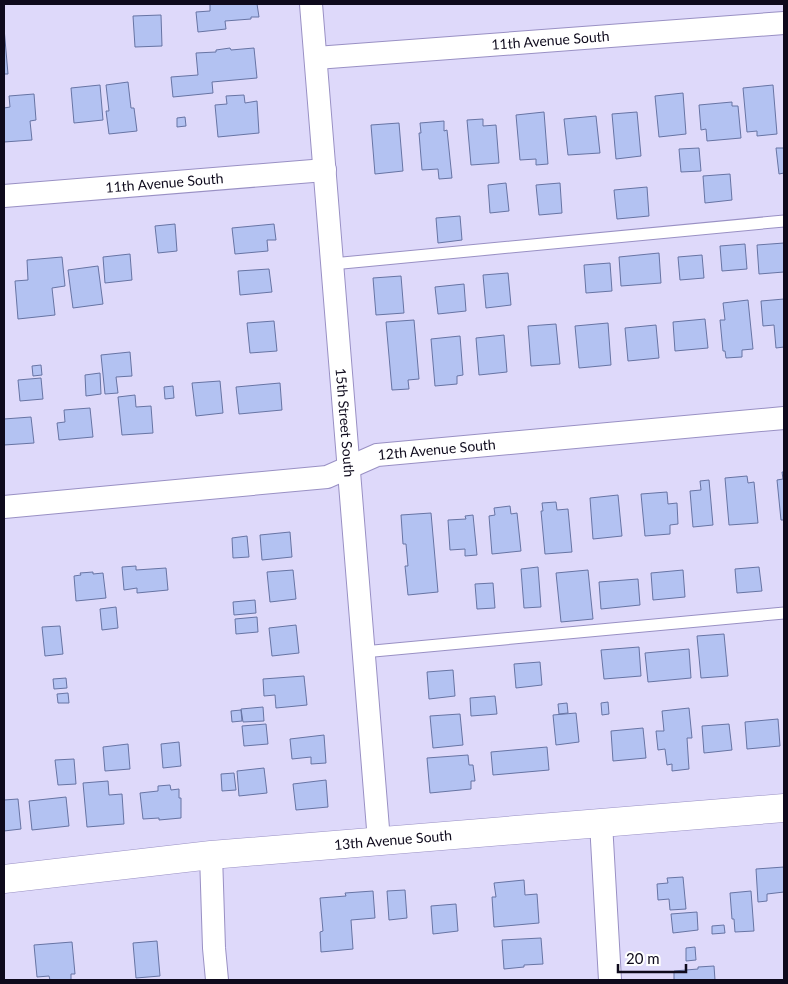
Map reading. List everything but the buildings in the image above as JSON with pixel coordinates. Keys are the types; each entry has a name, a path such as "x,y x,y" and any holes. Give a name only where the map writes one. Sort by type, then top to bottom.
{"main road":[{"name":"13th Avenue South","path":"4,879 211,856 784,808"}],"street":[{"name":"15th Street South","path":"311,4 379,841"},
{"name":"11th Avenue South","path":"316,58 784,23"},
{"name":"11th Avenue South","path":"4,196 325,170"},
{"name":"12th Avenue South","path":"4,507 327,477 376,455 784,418"},
{"path":"601,823 610,980"},
{"path":"211,856 216,980"}],"lane":[{"path":"332,264 784,221"},
{"path":"364,652 784,613"}]}
